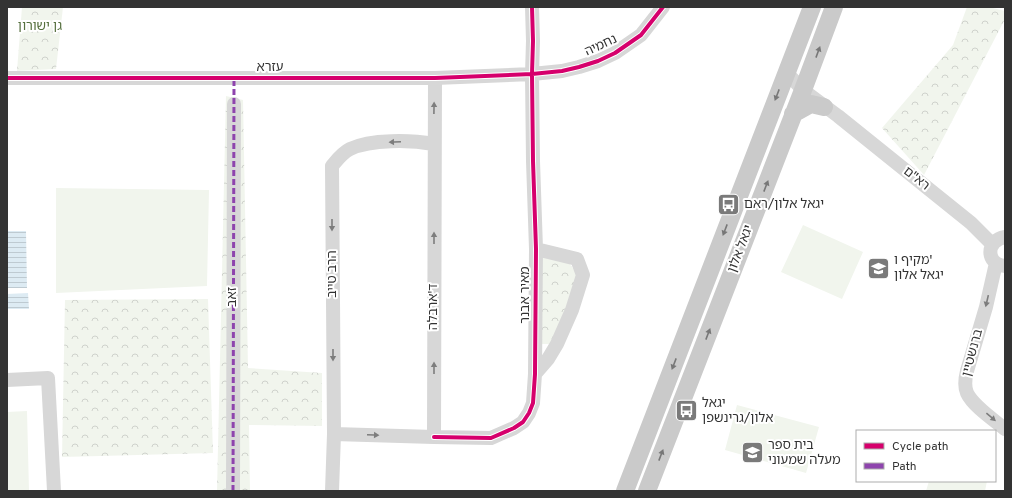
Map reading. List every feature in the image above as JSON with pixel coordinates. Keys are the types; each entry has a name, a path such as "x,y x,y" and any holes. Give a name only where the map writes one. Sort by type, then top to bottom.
{"main road":[{"name":"יגאל אלון","path":"625,491 812,7"},
{"name":"יגאל אלון","path":"647,491 793,114 806,85 834,7"},
{"path":"793,114 811,104 831,111"}],"street":[{"name":"מאיר אבנר","path":"434,437 491,438 514,428 523,422 529,413 534,397 536,250 533,161 532,7"},
{"name":"נחמיה","path":"532,74 578,67 598,61 615,53 641,35 663,7"},
{"name":"רא\"ם","path":"786,72 806,85 831,111 972,223 992,244"},
{"name":"עזרא","path":"7,78 435,78 532,74"},
{"name":"ד'ארבלה","path":"434,437 435,78"},
{"name":"זאב","path":"233,491 234,104"},
{"name":"הרב טייב","path":"332,491 334,434 332,166 339,157 350,149 369,144 416,141 434,144"},
{"path":"1001,264 991,257 991,248 992,244 1000,238 1005,237"},
{"name":"מאיר אבנר","path":"535,374 548,359 564,330 578,294 583,276 577,258 536,250"},
{"name":"ברנשטיין","path":"1001,264 986,307 965,382 967,393 972,401 1005,429"},
{"path":"7,380 48,378 54,491"},
{"path":"334,434 434,437"}],"green space":[{"name":"גן ישורון","path":"22,7 63,7 56,69 17,71"},
{"path":"967,7 989,7 1005,11 1005,19 924,175 882,128 953,45"},
{"path":"226,96 243,100 248,368 322,373 322,426 249,425 250,491 217,491"},
{"path":"56,188 209,190 207,286 56,293"},
{"path":"803,225 863,252 842,299 781,272"},
{"path":"542,257 569,263 577,274 567,310 553,344 540,344"},
{"path":"208,299 213,453 62,457 65,300"},
{"path":"737,405 819,427 806,473 725,450"},
{"path":"27,411 29,491 7,491 7,412"},
{"path":"929,482 987,482 985,491 926,491"}],"shaded area":[{"path":"7,231 26,231 27,288 7,288"},
{"path":"28,293 29,309 7,309 7,294"}],"marked path":[{"path":"233,491 234,78"}],"cycle path":[{"path":"434,437 491,438 514,428 523,422 533,403 535,374 536,249 533,161 532,7"},
{"path":"7,78 435,78 532,74 562,71 598,61 615,53 641,35 663,7"}],"place":[{"name":"יגאל אלון/ראם","path":"729,205"},
{"name":"מקיף ו' יגאל אלון","path":"879,268"},
{"name":"יגאל אלון/גרינשפן","path":"687,411"},
{"name":"בית ספר מעלה שמעוני","path":"753,453"}]}
